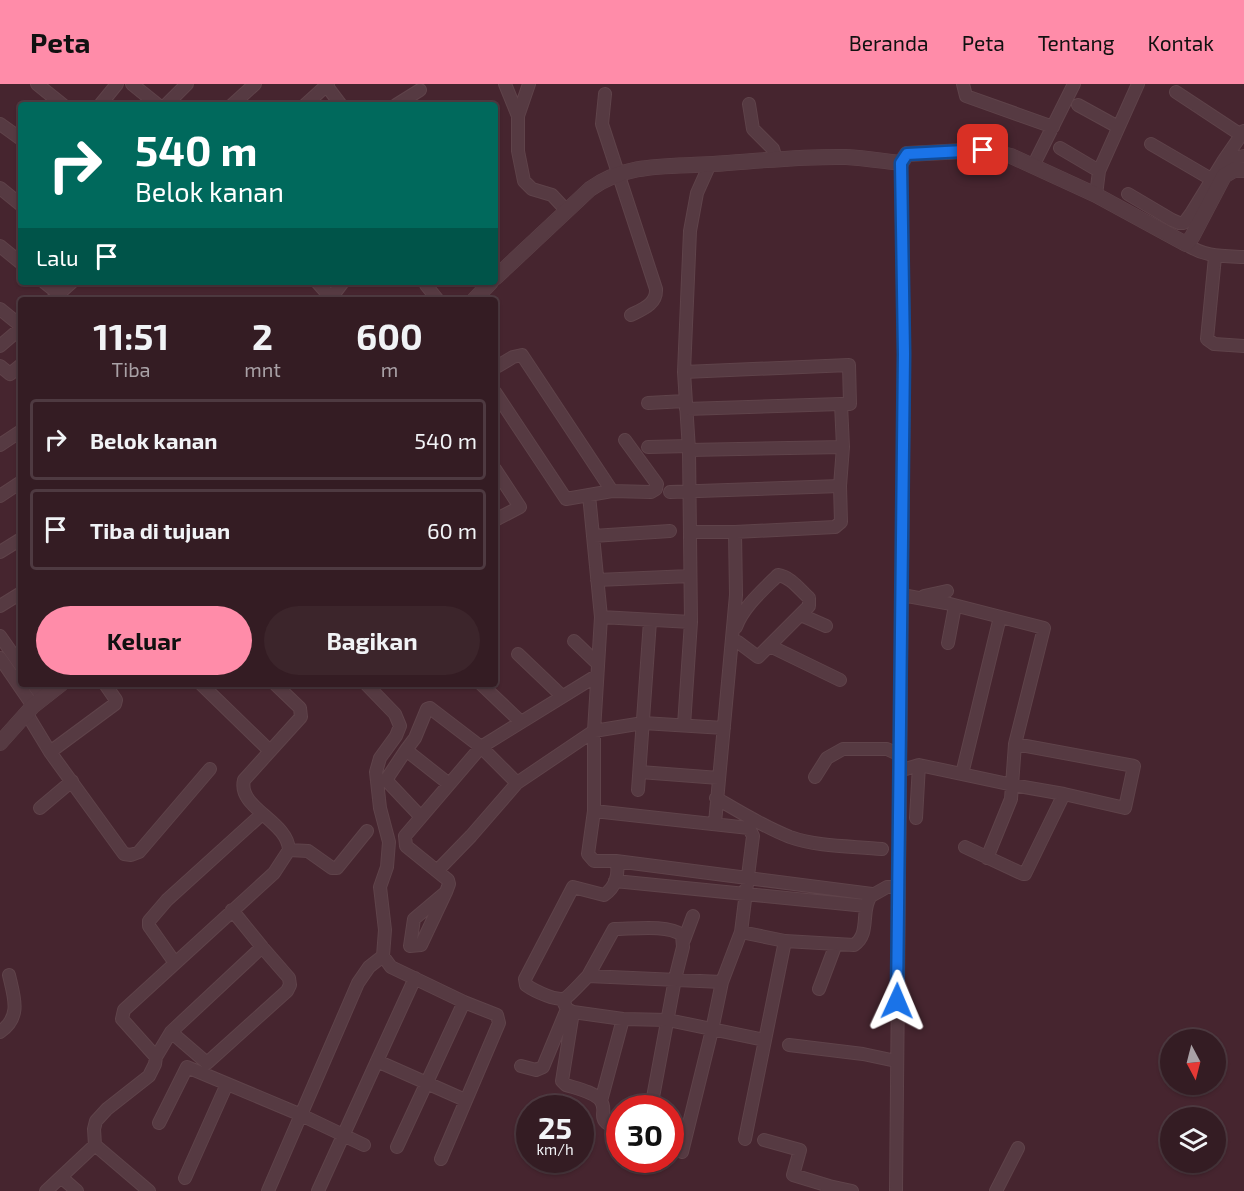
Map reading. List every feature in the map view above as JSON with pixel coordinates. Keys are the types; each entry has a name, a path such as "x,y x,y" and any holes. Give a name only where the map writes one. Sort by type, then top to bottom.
{"street":[{"path":"37,84 59,102"},
{"path":"102,102 117,84"},
{"path":"132,84 149,102"},
{"path":"169,102 187,84"},
{"path":"235,102 255,84"},
{"path":"505,84 518,116"},
{"path":"529,84 518,116 518,151 526,185 552,195 566,210"},
{"path":"963,84 966,96 1053,127"},
{"path":"1033,166 1074,84"},
{"path":"1096,195 1099,171 1138,84"},
{"path":"308,102 327,85 339,102"},
{"path":"401,102 420,90"},
{"path":"1128,194 1173,220 1184,223 1242,133 1176,92"},
{"path":"606,94 602,124 651,268 657,297 652,303 631,315"},
{"path":"749,104 753,129 772,149 777,159"},
{"path":"1078,105 1118,127"},
{"path":"0,123 18,137"},
{"path":"1151,144 1211,179"},
{"path":"1060,148 1099,171"},
{"path":"498,275 598,182 619,174 652,166 777,159 904,159 923,152 965,150 997,152 1011,156 1096,195 1193,249 1215,257 1244,257"},
{"path":"1224,160 1244,158"},
{"path":"1185,243 1191,237 1224,176 1234,170 1244,158"},
{"path":"896,1191 904,159"},
{"path":"684,725 691,622 689,448 684,372 690,223 697,193 710,164"},
{"path":"0,188 18,203"},
{"path":"0,246 18,261"},
{"path":"1215,257 1207,339 1214,344 1244,346"},
{"path":"55,297 69,285"},
{"path":"319,285 330,297"},
{"path":"426,285 436,297"},
{"path":"477,297 488,285"},
{"path":"0,309 18,324"},
{"path":"0,346 18,330"},
{"path":"498,364 522,355 612,491"},
{"path":"648,403 686,405 850,404 849,365 684,372"},
{"path":"0,366 10,374 18,367"},
{"path":"498,397 566,499 612,491 651,492 656,489 657,483 625,440"},
{"path":"691,532 735,532 839,525 841,522 840,486 843,447 841,404"},
{"path":"0,445 18,433"},
{"path":"648,447 843,447"},
{"path":"498,474 520,507 498,518"},
{"path":"0,496 18,484"},
{"path":"670,492 840,486"},
{"path":"589,495 601,617 594,731 594,812 588,854 594,861 616,861 749,878 869,900"},
{"path":"593,536 670,531"},
{"path":"735,532 735,641"},
{"path":"0,552 18,541"},
{"path":"715,824 724,728 736,629 739,620 754,599 778,575 796,584 809,598 810,604 801,615 758,657 735,641"},
{"path":"597,580 690,576"},
{"path":"920,597 947,591"},
{"path":"0,606 18,595"},
{"path":"902,595 920,597 1042,627 1045,631 1015,744 1013,786 1009,807 987,858"},
{"path":"948,643 955,606"},
{"path":"801,615 826,626"},
{"path":"601,617 691,622"},
{"path":"962,774 1000,617"},
{"path":"638,789 650,621"},
{"path":"0,636 18,662"},
{"path":"574,641 597,670"},
{"path":"770,646 840,680"},
{"path":"518,654 562,696"},
{"path":"0,658 18,683"},
{"path":"446,892 449,887 448,880 406,846 405,836 481,747 562,696 597,670"},
{"path":"21,687 34,706 50,752 124,854 131,855 139,852 210,769"},
{"path":"33,687 34,706"},
{"path":"0,743 34,706 57,687"},
{"path":"50,752 115,704 116,700 107,687"},
{"path":"204,687 270,751"},
{"path":"156,1058 122,1019 124,1010 274,873 289,850 283,832 262,814 245,794 243,787 244,780 302,715 300,708 278,687"},
{"path":"369,687 395,714 400,726 396,736 380,758 376,772 380,808 389,842 387,867 380,887 385,917 383,956 391,967 497,1015 499,1018 499,1023 441,1159"},
{"path":"484,687 520,721"},
{"path":"421,817 386,780 415,738 427,709 430,708 481,747 517,783"},
{"path":"437,871 517,783 594,731 643,723 724,728"},
{"path":"899,771 919,765 1125,808 1134,766 1015,744"},
{"path":"815,777 827,758 843,749 887,749 900,755"},
{"path":"406,750 449,784"},
{"path":"916,819 919,765"},
{"path":"640,772 719,778"},
{"path":"40,808 72,781"},
{"path":"965,847 1025,874 1064,794"},
{"path":"716,798 751,819 792,837 882,849"},
{"path":"594,812 749,828 753,836 741,932 722,982 684,1144"},
{"path":"175,963 149,926 149,921 167,900 262,814"},
{"path":"753,836 765,824"},
{"path":"289,850 308,851 331,867 337,868 367,831"},
{"path":"616,861 618,868 615,881 604,895 573,887 525,979 524,982 528,987 567,1007 623,1020 668,1020 764,1040"},
{"path":"615,881 747,893 869,900 887,887 898,887"},
{"path":"741,932 785,941 854,945 859,941 864,930 869,900"},
{"path":"171,1032 207,1063 287,991 290,985 289,978 232,910"},
{"path":"654,1095 675,979 684,940 693,916"},
{"path":"562,1081 567,998 588,976 614,929 670,930 679,933 684,940"},
{"path":"745,1139 785,941"},
{"path":"819,989 836,944"},
{"path":"149,1191 95,1145 96,1121 107,1109 149,1076 171,1032 262,946"},
{"path":"268,1191 299,1114 358,983 369,967 383,956"},
{"path":"0,1032 9,1024 15,1013 9,975"},
{"path":"588,976 722,982"},
{"path":"318,1191 415,978"},
{"path":"398,1147 464,1002"},
{"path":"536,1070 541,1069 546,1060 567,1007"},
{"path":"606,1121 603,1118 601,1101 623,1020"},
{"path":"789,1045 863,1054 896,1061"},
{"path":"377,1061 465,1100"},
{"path":"521,1066 562,1081 601,1101"},
{"path":"159,1124 188,1067 299,1114 364,1145"},
{"path":"185,1179 227,1084"},
{"path":"764,1140 800,1150 793,1175 828,1189 852,1191"},
{"path":"46,1191 95,1145"},
{"path":"996,1191 1018,1148"},
{"path":"61,1177 77,1191"}],"route":[{"path":"897,1001 904,354 901,163 907,154 983,150"}]}
